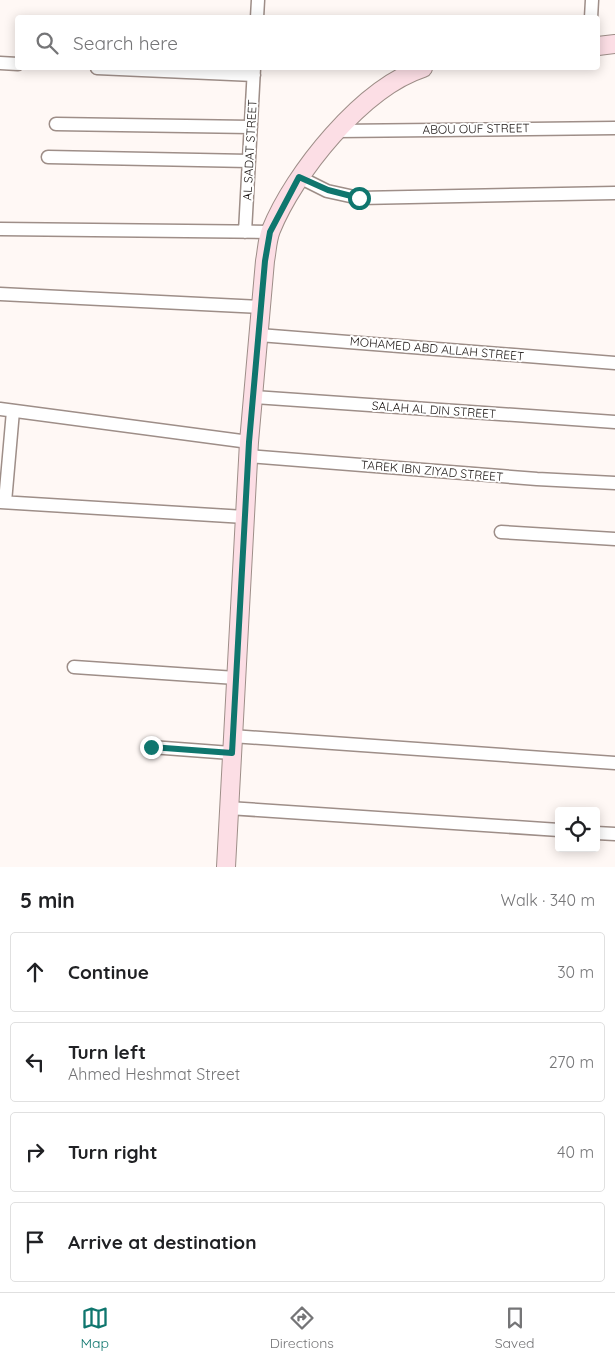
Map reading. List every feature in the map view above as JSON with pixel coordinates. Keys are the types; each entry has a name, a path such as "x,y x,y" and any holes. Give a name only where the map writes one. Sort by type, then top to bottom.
{"street":[{"path":"257,15 258,0"},
{"path":"591,15 592,0"},
{"path":"600,46 615,44"},
{"path":"0,63 15,64"},
{"path":"202,70 254,71"},
{"path":"226,867 249,449 265,261 270,232 299,177 336,131 374,96 414,70"},
{"name":"AL SADAT STREET","path":"245,232 254,71"},
{"path":"56,124 251,127"},
{"name":"ABOU OUF STREET","path":"336,131 615,128"},
{"path":"48,157 249,161"},
{"path":"299,177 328,190 359,198 615,193"},
{"path":"0,230 270,232"},
{"path":"0,294 261,307"},
{"name":"MOHAMED ABD ALLAH STREET","path":"259,335 615,363"},
{"name":"SALAH AL DIN STREET","path":"254,398 615,422"},
{"name":"TAREK IBN ZIYAD STREET","path":"0,409 249,449 537,480 615,484"},
{"path":"13,411 5,458 3,502 245,518"},
{"path":"501,532 615,539"},
{"path":"74,667 236,678"},
{"path":"232,736 615,763"},
{"path":"151,747 232,753"},
{"path":"228,808 555,830"},
{"path":"600,833 615,834"}],"route":[{"path":"151,747 232,753 249,442 265,261 270,232 299,177 341,195 359,198"}]}
